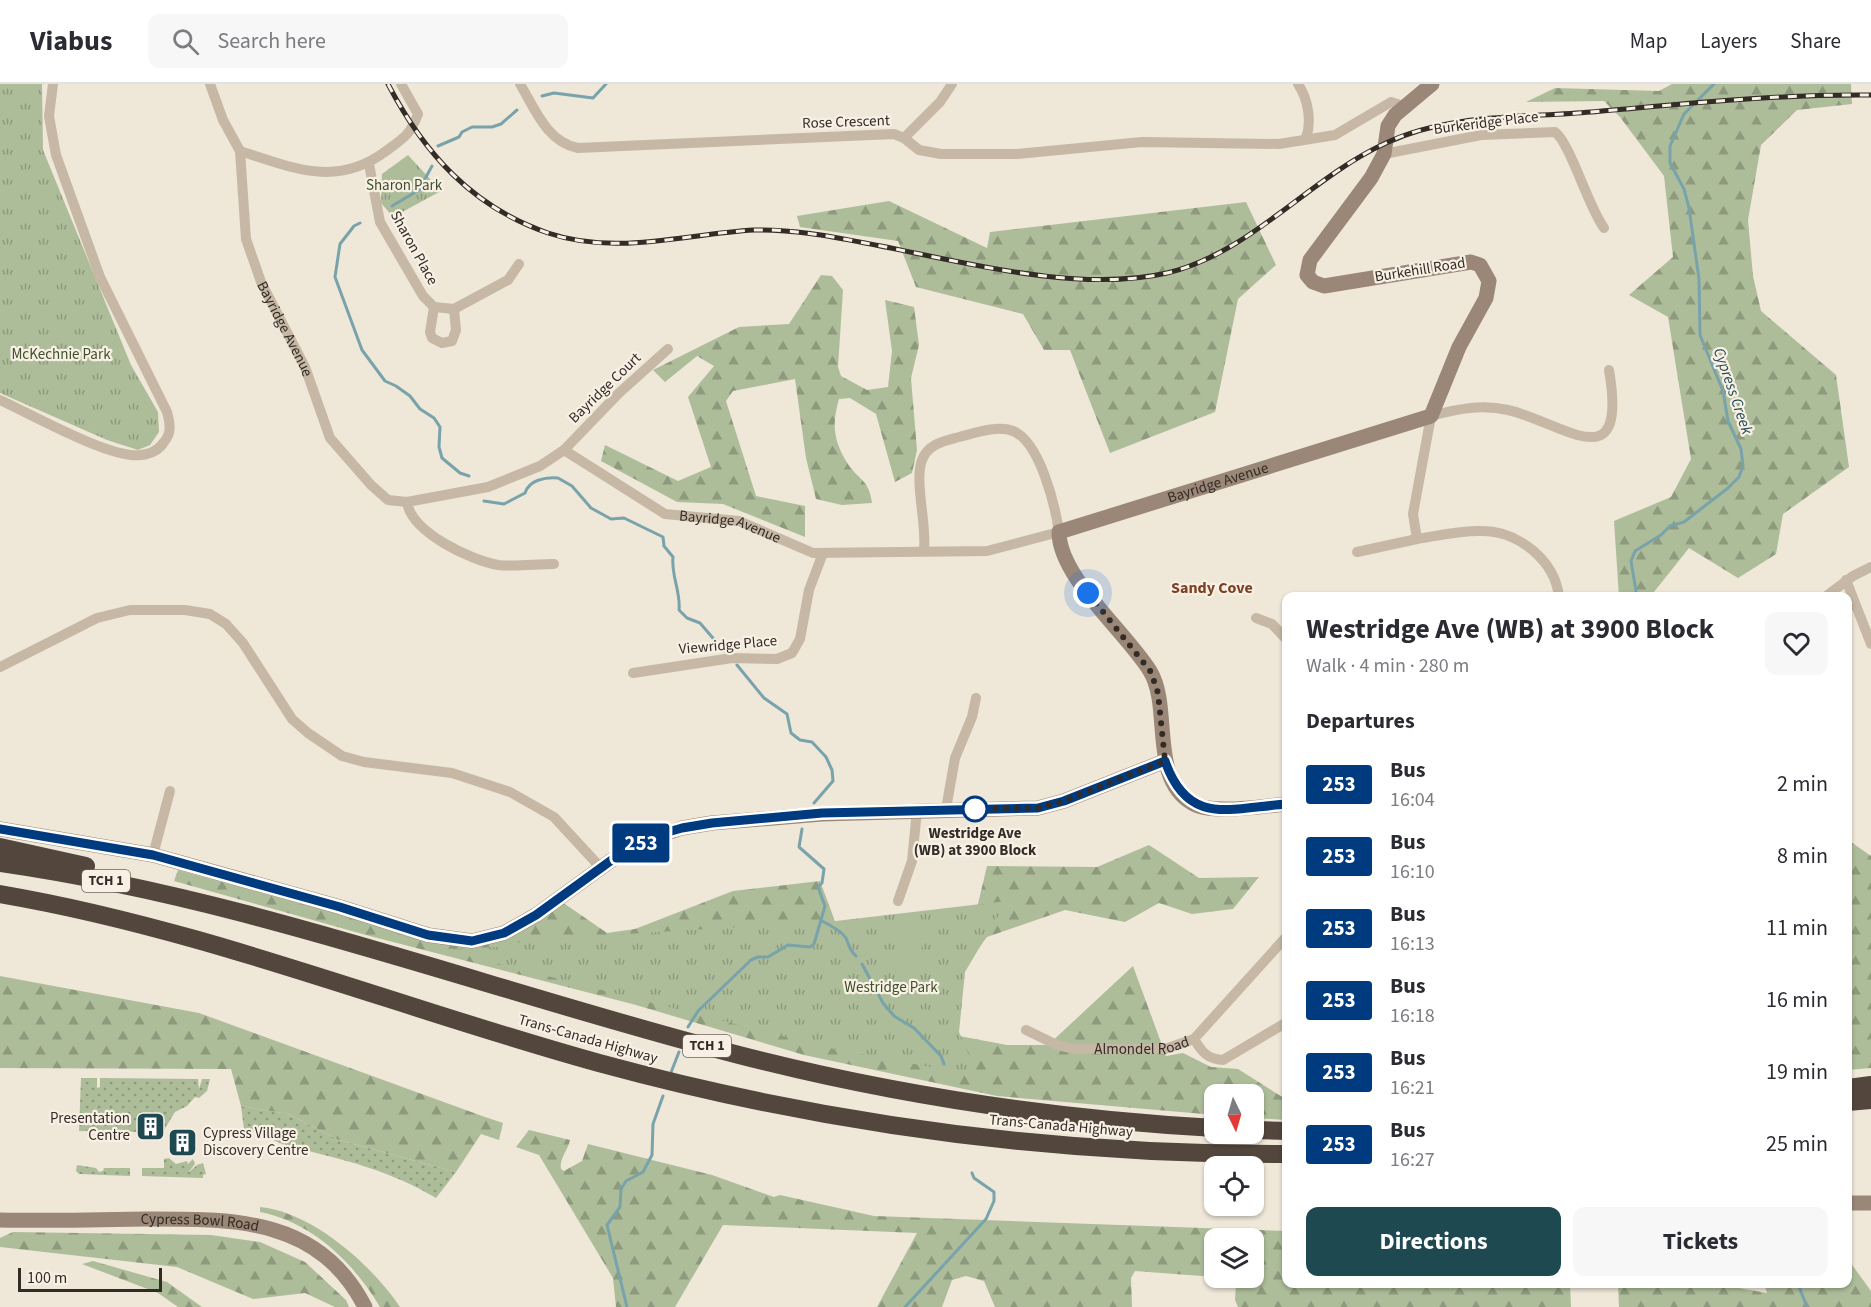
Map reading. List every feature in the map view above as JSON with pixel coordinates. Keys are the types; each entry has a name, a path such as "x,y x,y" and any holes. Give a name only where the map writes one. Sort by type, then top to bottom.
{"highway":[{"path":"0,847 147,881 210,905"},
{"name":"Trans-Canada Highway","path":"0,863 101,880 210,905 783,1066 881,1086 1022,1109 1104,1120 1204,1127"},
{"name":"Trans-Canada Highway","path":"0,894 93,912 203,942 598,1062 684,1085 803,1110 912,1128 1051,1144 1175,1153 1282,1154"},
{"path":"0,903 93,912"},
{"path":"1852,1088 1871,1086"},
{"path":"1852,1102 1871,1100"},
{"path":"1264,1130 1282,1131"}],"street":[{"path":"0,400 106,448 128,455 149,453 161,446 169,433 167,412 100,277 56,155 49,116 53,84"},
{"name":"Bayridge Avenue","path":"210,84 223,120 240,151 246,239 261,282 305,367 330,438 371,485 388,500 407,502 488,487 540,466 564,450 665,514 739,521 803,550 823,553 987,551 1059,532 1431,416"},
{"path":"240,151 304,171 335,173 369,164 410,134 418,114 401,84"},
{"name":"Rose Crescent","path":"520,84 549,133 558,141 578,148 894,134 904,138 919,150 941,154 1017,154 1142,142 1279,144 1335,135 1391,102 1403,106"},
{"path":"904,138 940,102 952,84"},
{"path":"1298,84 1306,100 1310,128 1306,138"},
{"name":"Burkehill Road","path":"1417,538 1413,514 1431,416 1459,347 1485,298 1489,281 1480,265 1471,262 1324,286 1313,282 1307,274 1310,260 1363,191 1384,154 1388,126 1403,106 1432,84"},
{"name":"Burkeridge Place","path":"1384,154 1463,138 1554,132 1563,140 1588,203 1604,228"},
{"name":"Sharon Place","path":"369,164 380,222 423,296 434,307 454,309 455,336 452,341 442,343 432,338 429,332 434,307"},
{"path":"454,309 508,280 519,264"},
{"name":"Bayridge Court","path":"564,450 619,393 668,349"},
{"path":"1431,416 1476,406 1499,409 1579,437 1595,437 1608,426 1613,416 1614,403 1609,370"},
{"path":"924,550 919,470 924,454 932,446 943,441 989,430 1013,431 1032,446 1048,485 1059,532 1059,548 1088,593 1151,672 1158,693 1165,761 1184,797 1193,804 1208,809 1282,804"},
{"path":"407,502 408,514 436,539 456,550 498,565 554,564"},
{"path":"1357,552 1417,538 1482,530 1510,536 1535,551 1552,572 1558,592"},
{"name":"Viewridge Place","path":"633,673 732,658 777,659 792,653 800,639 809,590 823,553"},
{"path":"1831,592 1846,580 1871,567"},
{"path":"1846,580 1851,592"},
{"path":"1852,595 1871,644"},
{"path":"0,667 97,618 130,610 185,610 210,614 226,624 243,643 292,719 342,756 364,762 452,773 510,792 554,817 601,868"},
{"path":"1256,618 1272,624 1282,635"},
{"path":"946,809 955,758 972,717 976,698"},
{"path":"0,829 153,855 340,907 428,935 461,941 492,938 504,933 536,915 601,868 641,843 661,834 702,824 822,813 1038,808 1064,801 1165,761"},
{"path":"153,855 170,791"},
{"path":"898,901 912,861 917,810"},
{"name":"Almondel Road","path":"1026,1030 1057,1045 1074,1049 1165,1049 1194,1039 1282,942"},
{"path":"1194,1039 1202,1052 1212,1059 1223,1060 1282,1025"},
{"path":"1852,1203 1871,1203"},
{"name":"Cypress Bowl Road","path":"0,1220 205,1219 265,1226 299,1239 330,1261 354,1288 365,1307"}],"green space":[{"name":"McKechnie Park","path":"0,84 42,84 43,150 131,365 158,412 159,432 150,445 138,450 107,440 0,393"},
{"path":"1672,84 1851,84 1852,104 1797,110 1761,145 1748,220 1753,276 1761,311 1836,375 1849,467 1783,514 1776,554 1738,578 1689,548 1654,592 1619,592 1614,521 1671,497 1691,459 1668,317 1629,295 1673,257 1664,176 1620,117 1604,101 1526,102 1555,88 1659,91"},
{"name":"Sharon Park","path":"408,155 441,191 393,217 381,203 382,174"},
{"path":"889,201 987,248 990,232 1246,202 1276,265 1238,299 1215,412 1110,453 1070,350 1044,350 1023,314 916,287 898,241 800,227 797,216"},
{"path":"821,275 832,276 843,290 838,367 841,376 867,390 888,387 892,351 885,300 914,307 919,345 911,378 917,450 912,473 895,482 876,414 850,398 839,399 835,416 838,445 850,467 868,489 872,503 842,505 816,499 806,458 795,379 733,391 726,401 756,496 805,506 805,537 723,504 677,502 601,461 605,445 678,481 711,467 688,397 714,366 697,356 665,382 653,370 739,327 789,324"},
{"path":"1852,843 1871,856 1871,1068 1852,1070"},
{"path":"1149,845 1199,878 1259,877 1233,909 1192,914 1159,903 1125,922 1065,910 987,937 961,971 954,1035 1007,1045 1048,1045 1133,966 1166,1056 1183,1053 1211,1067 1238,1069 1262,1084 1204,1084 1204,1114 997,1096 804,1055 636,1005 366,935 174,881 178,870 412,934 476,943 562,902 607,933 635,929 733,891 820,881 836,924 977,908 987,866 1097,867"},
{"name":"Westridge Park","path":"1007,901 965,972 959,1032 978,1076 829,1048 441,949 504,947 527,940 836,921"},
{"path":"920,924 923,965 901,967 897,926"},
{"path":"0,976 199,1013 503,1123 499,1140 481,1134 456,1172 339,1140 288,1114 241,1106 231,1069 0,1068"},
{"path":"81,1078 97,1078 97,1088 100,1087 100,1078 198,1079 199,1089 202,1079 210,1079 207,1091 175,1112 164,1130 160,1131 160,1119 141,1119 141,1132 79,1131"},
{"path":"1264,1085 1282,1097 1282,1120 1264,1119"},
{"path":"241,1106 288,1114 339,1140 456,1172 436,1198 384,1173 286,1145 244,1129"},
{"path":"529,1130 570,1140 561,1162 561,1169 564,1171 582,1161 588,1144 712,1175 774,1197 780,1195 874,1216 1204,1228 1204,1276 1135,1271 1131,1278 1132,1307 995,1307 984,1281 966,1276 952,1280 942,1307 877,1307 917,1233 723,1225 675,1307 616,1307 613,1278 539,1155 516,1147"},
{"path":"169,1158 176,1164 187,1161 188,1164 193,1159 195,1164 188,1173 203,1163 206,1174 203,1178 142,1176 142,1168 164,1168 164,1159"},
{"path":"77,1165 96,1168 99,1172 104,1168 130,1168 130,1176 79,1174 76,1171"},
{"path":"260,1207 280,1211 300,1219 339,1243 373,1274 400,1307 380,1307 358,1275 330,1247 297,1225 260,1212"},
{"path":"1264,1230 1282,1231 1282,1288 1570,1288 1571,1307 1238,1307 1235,1300 1236,1288 1264,1288"},
{"path":"13,1232 211,1235 260,1242 305,1262 346,1300 349,1307 335,1307 305,1293 253,1299 177,1267 0,1247 0,1238"},
{"path":"93,1261 167,1282 202,1307 178,1307 158,1293 82,1264"},
{"path":"1852,1265 1871,1291 1871,1307 1619,1307 1618,1288 1739,1288 1767,1293 1765,1288 1852,1288"}],"waterway":[{"path":"542,96 554,93 593,98 606,84"},
{"name":"Cypress Creek","path":"1636,592 1631,561 1635,551 1661,535 1670,526 1684,522 1728,488 1739,477 1743,466 1741,449 1728,421 1723,391 1700,335 1699,279 1689,208 1684,189 1670,163 1670,146 1684,114 1714,84"},
{"path":"438,146 459,137 462,132 472,127 492,127 501,124 517,110"},
{"path":"392,206 419,190 432,166"},
{"path":"360,223 354,226 340,244 335,277 362,350 385,381 410,396 420,409 434,418 440,427 439,447 442,458 460,473 469,476"},
{"path":"484,501 504,504 525,493 534,482 558,478 572,486 591,508 611,519 624,518 663,537 664,546 673,557 679,610 687,618 700,623 724,651"},
{"path":"737,665 764,698 787,714 791,733 800,740 812,742 826,757 832,770 833,781 814,803"},
{"path":"688,1027 698,1011 751,960 768,957 788,945 810,947 814,944 825,906 818,887 822,883 824,869 799,847 802,829"},
{"path":"822,921 844,935 856,956"},
{"path":"862,964 883,1003 894,1016 914,1028 941,1056 944,1064"},
{"path":"670,1075 679,1052"},
{"path":"627,1307 607,1225 620,1207 621,1189 626,1181 643,1172 652,1155 653,1124 663,1096"},
{"path":"905,1307 986,1219 994,1201 994,1192 974,1178 972,1173"},
{"name":"Cypress Creek","path":"1800,1288 1807,1307"}],"railway":[{"path":"388,84 418,133 453,175 473,193 496,208 548,233 574,240 625,243 754,230 782,231 838,238 977,266 1094,280 1167,273 1197,263 1253,232 1358,158 1410,133 1435,126 1487,118 1731,100 1871,95"}],"bus line":[{"name":"253","path":"0,829 153,855 340,907 428,935 450,940 472,941 492,938 504,933 536,915 620,854 661,834 682,828 822,813 1038,808 1064,801 1165,761 1184,797 1193,804 1208,809 1282,804"}],"place":[{"name":"Westridge Ave (WB) at 3900 Block","path":"975,809"},
{"name":"Presentation Centre","path":"151,1127"},
{"name":"Cypress Village Discovery Centre","path":"182,1142"}],"district":[{"name":"Sandy Cove","path":"1212,588"}],"route":[{"path":"975,809 969,809 1038,808 1064,801 1165,761 1158,693 1151,672 1088,593"}]}
